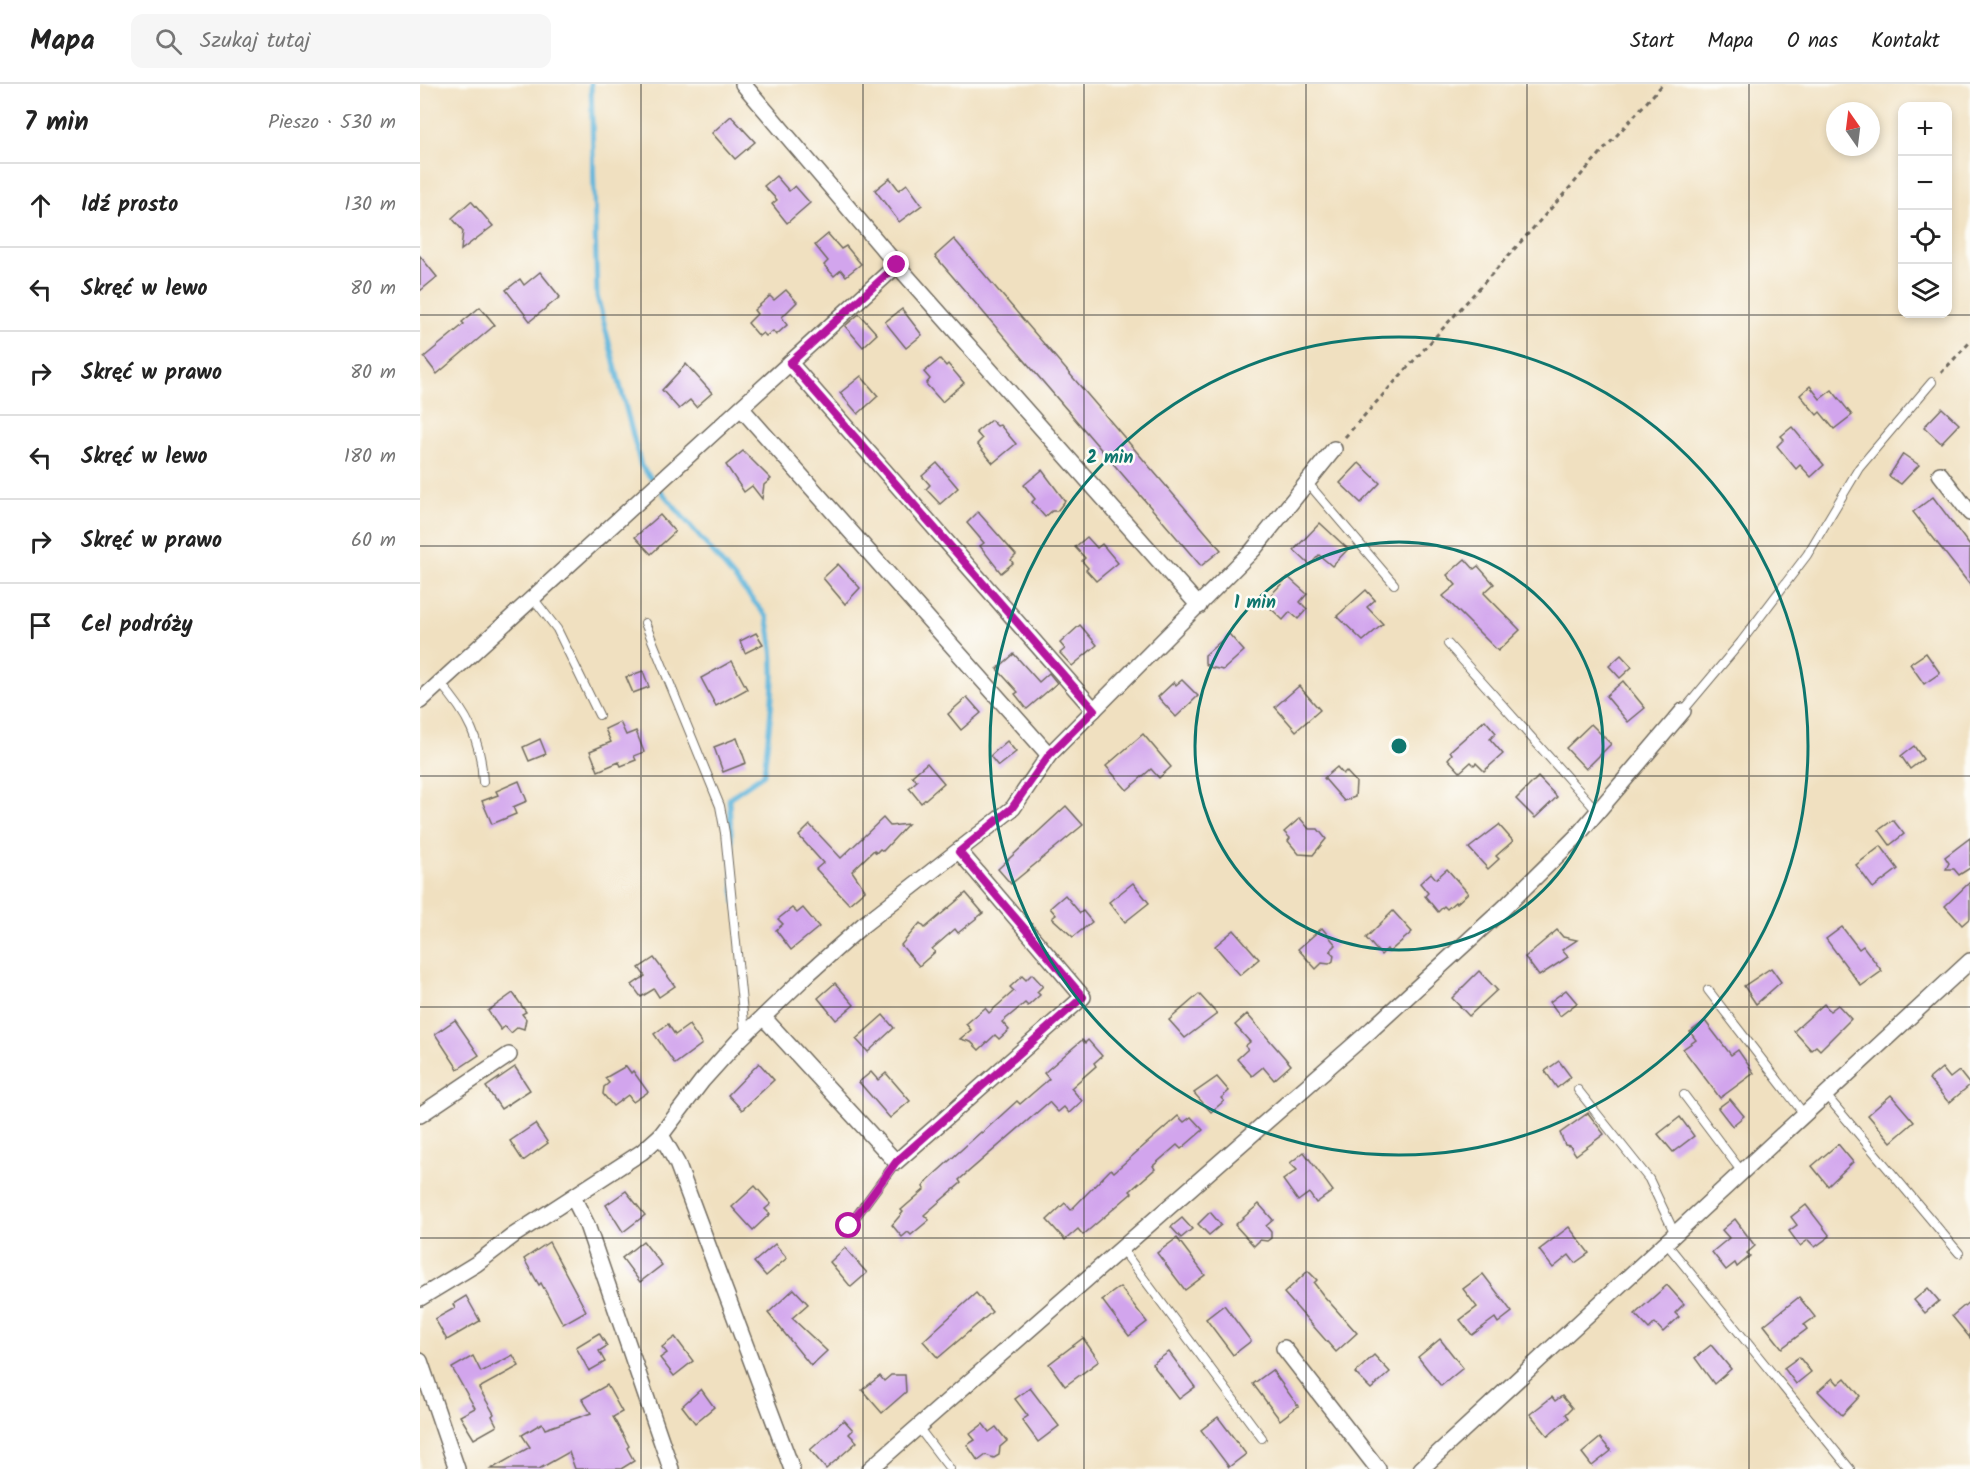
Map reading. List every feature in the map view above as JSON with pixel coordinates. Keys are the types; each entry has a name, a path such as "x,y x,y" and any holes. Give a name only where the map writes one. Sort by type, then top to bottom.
{"street":[{"path":"743,84 897,265 1198,606"},
{"path":"420,701 897,265"},
{"path":"790,363 1094,710"},
{"path":"741,408 1049,755"},
{"path":"420,1298 476,1264 642,1152 661,1135 702,1081 745,1035 863,925 959,852 1012,808 1049,755 1253,550 1334,449"},
{"path":"1940,474 1970,513"},
{"path":"870,1469 1372,1029 1479,932 1576,837 1683,711"},
{"path":"764,1018 896,1162 1083,997 959,852"},
{"path":"1421,1469 1970,961"},
{"path":"420,1115 509,1055"},
{"path":"661,1135 677,1163 792,1469"},
{"path":"573,1197 587,1225 671,1469"},
{"path":"1284,1348 1378,1469"},
{"path":"420,1360 457,1469"}],"lane":[{"path":"1683,711 1741,642 1807,555 1859,468 1932,382"},
{"path":"1308,482 1394,584"},
{"path":"533,598 561,636 599,715"},
{"path":"645,623 720,806 725,833 745,1035"},
{"path":"1448,644 1598,812"},
{"path":"440,683 460,705 471,726 482,754 483,783"},
{"path":"1708,990 1804,1114"},
{"path":"1578,1090 1649,1179 1671,1238 1850,1469"},
{"path":"1825,1094 1959,1253"},
{"path":"1684,1095 1742,1172"},
{"path":"849,1226 896,1162"},
{"path":"1121,1248 1262,1438"},
{"path":"918,1427 950,1469"}],"path":[{"path":"1334,449 1415,363 1663,84"},
{"path":"1932,382 1970,342"}],"building":[{"path":"731,116 755,142 735,159 712,133"},
{"path":"776,176 789,191 795,186 810,203 787,223 772,204 777,200 764,186"},
{"path":"890,178 899,190 907,184 922,205 899,222 875,190"},
{"path":"471,201 493,226 461,250 463,231 452,218"},
{"path":"828,234 841,249 846,246 861,264 846,276 841,270 834,276 824,265 828,261 815,245"},
{"path":"954,239 1221,550 1201,566 935,256"},
{"path":"420,256 437,277 420,291"},
{"path":"540,272 560,297 530,321 506,290 520,279 524,285"},
{"path":"786,290 797,302 782,317 787,325 776,335 773,331 766,336 763,333 759,336 748,323 757,314 754,310 770,296 774,300"},
{"path":"480,307 495,325 437,374 424,357 464,324 462,322"},
{"path":"902,309 922,335 906,348 885,322"},
{"path":"859,314 877,334 863,347 845,326"},
{"path":"940,359 946,366 948,364 964,383 942,402 926,384 930,379 924,372"},
{"path":"686,364 712,393 696,407 690,400 679,409 662,390"},
{"path":"861,376 878,396 858,414 840,393"},
{"path":"1810,386 1820,399 1832,390 1852,415 1834,429 1820,412 1817,415 1800,395"},
{"path":"1942,408 1959,424 1941,443 1924,427"},
{"path":"991,420 997,426 1000,425 1016,444 993,463 977,444 982,439 976,432"},
{"path":"1792,427 1824,465 1811,477 1800,465 1796,469 1777,446 1784,439 1781,436"},
{"path":"743,451 771,479 764,485 762,499 752,486 744,492 726,465"},
{"path":"1903,454 1919,465 1901,484 1889,476"},
{"path":"937,463 958,488 940,504 926,489 930,485 922,476"},
{"path":"1359,463 1380,483 1361,503 1340,483"},
{"path":"1042,470 1065,501 1057,511 1052,511 1045,517 1032,502 1035,499 1024,485"},
{"path":"1933,497 1970,546 1970,585 1913,512"},
{"path":"978,512 1016,555 1011,560 1013,563 1001,573 980,546 984,543 967,523"},
{"path":"660,515 675,532 651,554 635,537"},
{"path":"1320,523 1348,549 1332,566 1319,555 1310,565 1294,550"},
{"path":"1087,537 1097,548 1102,544 1118,563 1096,581 1086,570 1088,568 1082,561 1085,558 1075,547"},
{"path":"1465,559 1474,569 1478,566 1494,584 1484,593 1520,630 1498,651 1443,596 1456,585 1447,575"},
{"path":"838,564 860,588 845,604 823,578"},
{"path":"1288,577 1307,594 1300,602 1307,609 1298,619 1290,612 1283,620 1264,602"},
{"path":"1366,590 1375,600 1367,607 1383,624 1363,641 1337,616"},
{"path":"1080,625 1097,645 1072,666 1060,653 1065,649 1060,643"},
{"path":"756,633 763,644 745,653 740,641"},
{"path":"1229,634 1244,651 1223,670 1209,667 1205,663 1205,655"},
{"path":"1926,653 1940,673 1924,684 1910,664"},
{"path":"1014,654 1039,682 1049,673 1057,683 1027,709 1015,694 1018,692 997,669"},
{"path":"1621,655 1632,667 1620,678 1609,666"},
{"path":"732,661 747,689 716,706 701,678"},
{"path":"643,671 649,687 633,693 626,677"},
{"path":"1182,680 1198,696 1176,717 1158,697 1174,682 1176,685"},
{"path":"1623,681 1645,708 1628,722 1606,696"},
{"path":"1299,686 1320,710 1296,731 1275,707"},
{"path":"967,697 981,713 961,730 948,714"},
{"path":"1485,720 1496,733 1490,739 1503,754 1484,771 1476,763 1474,765 1471,762 1460,772 1448,759 1452,754 1450,751"},
{"path":"620,722 626,735 636,731 644,752 634,756 636,760 621,766 619,762 598,771 590,751 611,742 605,729"},
{"path":"1591,724 1611,744 1586,769 1566,748"},
{"path":"1143,734 1171,767 1159,778 1151,769 1127,790 1106,766"},
{"path":"737,738 746,763 723,772 714,747"},
{"path":"540,739 546,754 529,761 523,747"},
{"path":"1007,741 1016,752 998,766 990,756"},
{"path":"1914,746 1923,759 1910,769 1901,756"},
{"path":"927,763 944,783 921,803 909,788 917,781 912,776"},
{"path":"1337,767 1343,774 1346,771 1356,782 1355,797 1344,801 1324,778"},
{"path":"1538,777 1557,797 1535,818 1516,799"},
{"path":"519,781 527,801 513,807 516,814 492,824 482,801 498,795 496,791"},
{"path":"1066,806 1083,825 1011,884 998,869"},
{"path":"883,818 890,826 908,824 883,851 880,849 876,853 874,850 852,871 865,890 849,904 816,869 823,863 799,836 810,825 841,858"},
{"path":"1300,818 1309,829 1318,829 1326,839 1313,855 1299,854 1284,832"},
{"path":"1893,820 1904,834 1890,845 1879,830"},
{"path":"1499,825 1513,841 1496,856 1499,859 1488,869 1469,848"},
{"path":"1970,838 1970,868 1959,875 1954,869 1946,869 1949,863 1945,857"},
{"path":"1881,846 1898,869 1873,888 1856,865"},
{"path":"1447,869 1468,893 1456,904 1455,902 1447,909 1444,906 1438,912 1425,896 1428,893 1420,883 1431,873 1436,879"},
{"path":"1970,882 1970,918 1962,925 1945,906"},
{"path":"1133,883 1149,903 1125,922 1109,902"},
{"path":"966,893 983,913 958,933 955,929 932,949 935,952 919,966 901,945 920,923 925,928"},
{"path":"1065,895 1080,913 1083,911 1092,922 1073,937 1052,918 1056,915 1050,908"},
{"path":"792,908 797,913 803,908 819,927 791,950 776,930 783,924 778,919"},
{"path":"1393,911 1412,932 1389,952 1387,949 1381,955 1366,938"},
{"path":"1842,927 1859,949 1863,946 1882,971 1861,986 1826,939"},
{"path":"1322,928 1336,945 1330,951 1334,955 1333,961 1329,964 1322,963 1316,969 1298,949"},
{"path":"1234,930 1259,959 1240,975 1215,946"},
{"path":"1557,930 1563,937 1577,940 1562,950 1568,957 1539,976 1525,957"},
{"path":"654,958 675,986 659,997 654,989 641,997 632,985 645,976 639,968"},
{"path":"1771,968 1781,982 1756,1004 1744,986"},
{"path":"1479,971 1497,990 1469,1016 1452,998"},
{"path":"1032,974 1043,986 1037,992 1040,995 1028,1006 1025,1003 1002,1022 1009,1030 999,1039 995,1035 979,1050 971,1042 960,1039 971,1030 966,1024 985,1008 989,1013 1014,991 1010,987 1022,976 1026,980"},
{"path":"835,983 854,1005 836,1020 818,998"},
{"path":"1566,990 1577,1003 1560,1016 1550,1002"},
{"path":"513,993 526,1012 522,1014 526,1019 524,1029 518,1027 511,1033 505,1026 501,1030 488,1011"},
{"path":"1199,994 1217,1014 1185,1038 1169,1020"},
{"path":"1824,1004 1830,1011 1838,1005 1851,1019 1820,1050 1816,1046 1811,1050 1794,1031"},
{"path":"1247,1014 1291,1065 1274,1080 1263,1067 1252,1076 1237,1059 1248,1049 1245,1046 1250,1042 1235,1025"},
{"path":"883,1015 894,1028 868,1052 856,1039"},
{"path":"455,1020 479,1055 458,1069 435,1034"},
{"path":"1705,1021 1731,1055 1738,1050 1754,1073 1720,1098 1683,1049 1696,1040 1690,1032"},
{"path":"668,1024 675,1035 689,1025 702,1044 675,1064 654,1034"},
{"path":"1082,1040 1085,1043 1088,1040 1102,1056 1094,1063 1096,1066 1071,1088 1082,1101 1069,1113 1064,1107 1058,1112 1049,1102 959,1180 961,1183 924,1215 929,1220 911,1235 908,1232 902,1237 892,1225 903,1212 901,1210 925,1189 923,1187 928,1180 1017,1101 1020,1104 1049,1079 1044,1073"},
{"path":"1559,1061 1571,1077 1557,1088 1545,1071"},
{"path":"759,1063 774,1080 742,1110 728,1095"},
{"path":"626,1066 631,1073 633,1071 648,1092 633,1102 628,1095 613,1106 603,1094 604,1087 609,1083 605,1078"},
{"path":"515,1067 530,1090 501,1109 486,1087"},
{"path":"1942,1068 1950,1078 1959,1071 1970,1085 1949,1103 1929,1079"},
{"path":"871,1072 878,1080 886,1073 910,1101 890,1118 859,1082"},
{"path":"1217,1077 1229,1091 1221,1098 1224,1101 1211,1112 1194,1093"},
{"path":"1891,1095 1914,1122 1891,1142 1868,1115"},
{"path":"1730,1099 1744,1116 1732,1126 1718,1108"},
{"path":"1588,1113 1604,1134 1576,1155 1570,1146 1565,1145 1560,1133"},
{"path":"1178,1116 1184,1122 1191,1117 1203,1130 1181,1149 1177,1145 1153,1166 1155,1169 1130,1191 1132,1193 1083,1235 1078,1229 1065,1240 1047,1220 1065,1203 1071,1210 1111,1169 1114,1172"},
{"path":"1680,1117 1694,1136 1673,1152 1658,1134"},
{"path":"535,1124 548,1143 523,1161 510,1141"},
{"path":"1838,1144 1853,1162 1828,1186 1812,1166"},
{"path":"1304,1152 1333,1191 1316,1203 1309,1193 1298,1201 1283,1180 1297,1170 1290,1163"},
{"path":"755,1186 771,1204 765,1209 770,1214 753,1230 732,1207"},
{"path":"626,1191 645,1215 623,1232 606,1205"},
{"path":"1259,1204 1273,1220 1266,1226 1271,1232 1271,1238 1267,1241 1260,1240 1254,1246 1235,1225"},
{"path":"1806,1205 1830,1236 1815,1247 1808,1240 1800,1246 1789,1231 1797,1225 1791,1217"},
{"path":"1210,1212 1221,1225 1209,1235 1198,1224"},
{"path":"1182,1218 1192,1229 1181,1238 1171,1227"},
{"path":"1735,1219 1755,1246 1747,1253 1750,1256 1737,1267 1735,1263 1726,1270 1712,1252 1729,1238 1722,1230"},
{"path":"1569,1227 1589,1253 1575,1263 1569,1255 1553,1268 1539,1250"},
{"path":"1177,1238 1205,1275 1185,1290 1157,1253"},
{"path":"643,1241 662,1265 640,1282 622,1258"},
{"path":"549,1242 586,1311 563,1324 541,1283 539,1285 524,1259"},
{"path":"775,1244 787,1258 766,1276 754,1262"},
{"path":"845,1248 867,1273 851,1287 830,1262"},
{"path":"1308,1271 1317,1280 1314,1283 1323,1295 1357,1333 1336,1352 1284,1293"},
{"path":"1483,1274 1512,1312 1498,1323 1495,1318 1472,1335 1460,1320 1477,1307 1463,1289"},
{"path":"1667,1285 1684,1304 1675,1313 1679,1317 1663,1332 1655,1323 1649,1329 1635,1314"},
{"path":"1120,1287 1147,1322 1129,1336 1102,1300"},
{"path":"1928,1288 1939,1301 1925,1313 1914,1300"},
{"path":"794,1289 808,1304 792,1318 827,1351 811,1366 768,1313"},
{"path":"976,1293 992,1312 938,1358 923,1341"},
{"path":"466,1296 480,1321 447,1340 435,1319 455,1308 453,1304"},
{"path":"1799,1297 1815,1317 1804,1325 1807,1329 1782,1348 1764,1325"},
{"path":"1970,1301 1970,1338 1952,1316"},
{"path":"1224,1305 1251,1341 1233,1355 1206,1319"},
{"path":"599,1333 607,1346 599,1351 605,1362 589,1371 576,1347"},
{"path":"675,1337 693,1361 674,1376 660,1358 667,1353 662,1347"},
{"path":"1083,1338 1099,1361 1065,1386 1049,1364"},
{"path":"1440,1339 1463,1368 1441,1386 1418,1357"},
{"path":"1711,1345 1731,1369 1714,1384 1695,1358"},
{"path":"1169,1352 1195,1387 1179,1399 1152,1364"},
{"path":"513,1355 519,1366 479,1388 494,1414 492,1416 497,1426 474,1439 460,1416 475,1408 452,1368 473,1356 481,1372"},
{"path":"1374,1355 1390,1372 1371,1389 1355,1373"},
{"path":"1799,1357 1811,1372 1796,1384 1784,1368"},
{"path":"1272,1370 1298,1406 1280,1420 1253,1384"},
{"path":"891,1375 905,1375 906,1392 882,1413 862,1390 880,1376 884,1381"},
{"path":"1833,1378 1838,1384 1845,1378 1860,1396 1842,1415 1818,1391"},
{"path":"607,1385 622,1412 613,1417 629,1446 627,1448 634,1461 621,1469 575,1469 569,1452 539,1469 491,1469 530,1447 522,1435 542,1423 545,1429 591,1413 582,1399"},
{"path":"1030,1388 1059,1426 1038,1442 1022,1420 1028,1416 1015,1399"},
{"path":"701,1389 714,1407 695,1423 682,1406"},
{"path":"1562,1396 1572,1408 1566,1414 1569,1418 1548,1436 1530,1414 1552,1397 1555,1401"},
{"path":"1218,1417 1246,1454 1229,1467 1201,1430"},
{"path":"844,1420 853,1430 849,1434 857,1442 826,1469 810,1450"},
{"path":"983,1424 989,1432 996,1427 1007,1441 1000,1447 999,1455 994,1458 986,1455 978,1461 967,1445 975,1440 970,1434"},
{"path":"1600,1438 1611,1451 1592,1466 1582,1453"}],"waterway":[{"path":"591,84 597,296 641,466 651,478"},
{"path":"661,491 767,617 771,637 773,676 764,774 729,798 735,902"}],"route":[{"path":"849,1226 896,1162 1083,997 959,852 1012,808 1049,755 1094,710 790,363 897,265"}]}
